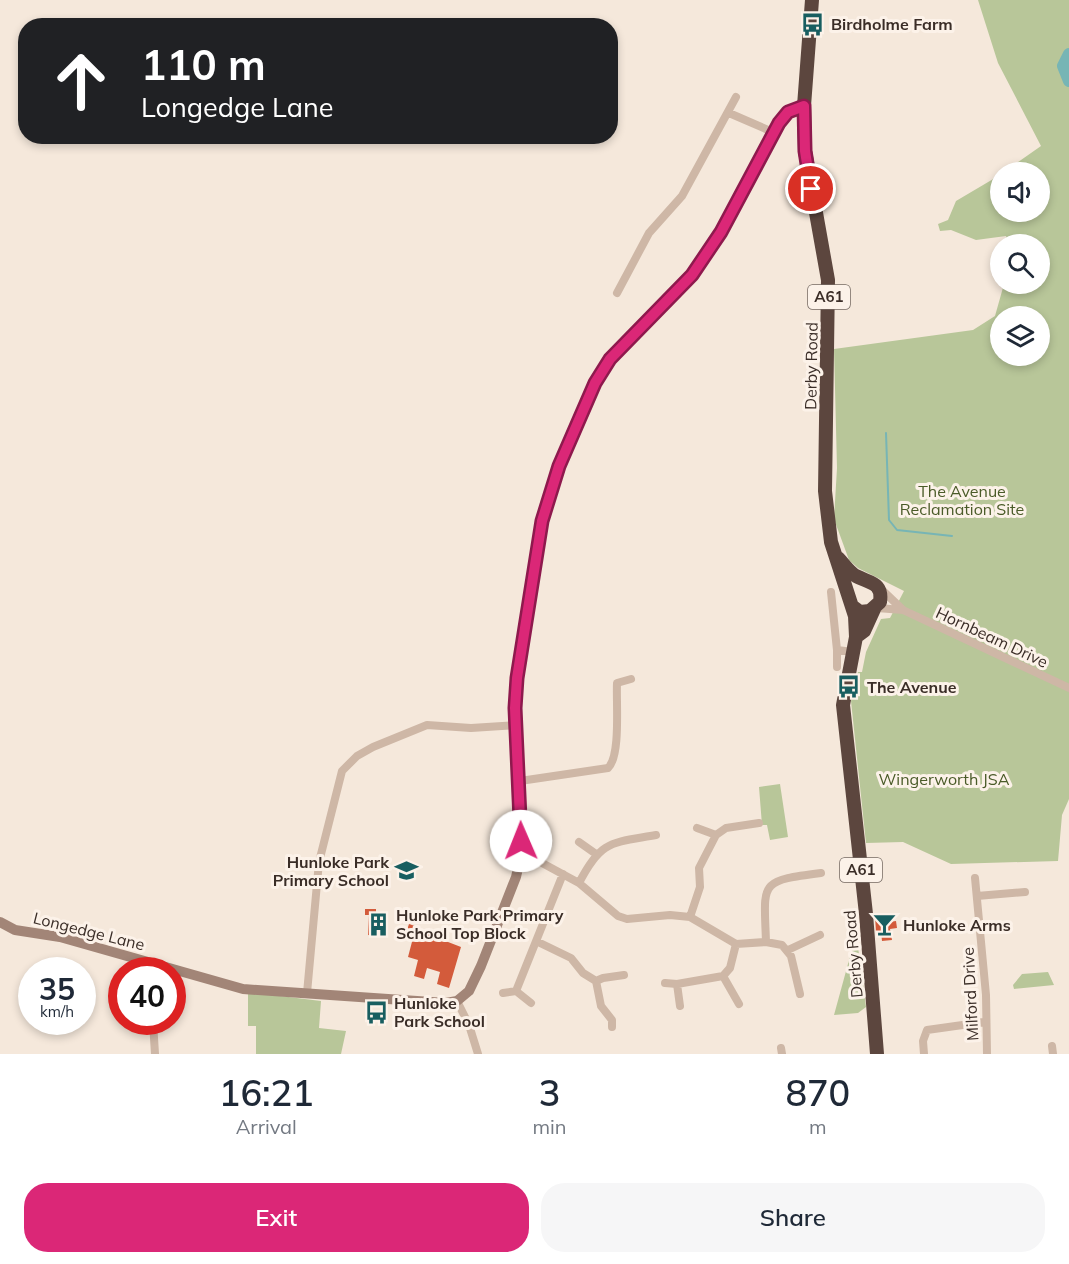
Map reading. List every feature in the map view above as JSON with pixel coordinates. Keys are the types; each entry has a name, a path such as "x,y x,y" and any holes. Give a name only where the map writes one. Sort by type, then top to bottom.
{"highway":[{"name":"Derby Road","path":"812,0 804,106 805,151 828,280 825,491 827,519 850,602 856,637 843,705 866,914 877,1054"},
{"path":"835,554 850,572 871,583 881,596 875,609 860,612 850,602 852,585 871,583"},
{"name":"Derby Road","path":"856,637 864,631 875,609"}],"street":[{"path":"617,293 649,233 682,196 736,97"},
{"path":"478,1054 469,1025 457,1001 469,991 481,966 512,888 521,855 520,781 516,725 517,678 542,521 559,466 583,409 610,359 692,275 721,232 788,112 804,106"},
{"path":"729,113 775,133"},
{"name":"Hornbeam Drive","path":"871,583 903,610 1069,688"},
{"path":"831,592 837,667"},
{"name":"Hornbeam Drive","path":"875,609 903,610"},
{"path":"837,650 853,652"},
{"path":"520,781 608,768 615,751 617,683 631,679"},
{"path":"307,993 319,862 342,771 357,756 373,747 427,725 471,728 516,725"},
{"path":"690,917 700,887 699,868 716,835 726,828 759,823"},
{"path":"697,828 716,835"},
{"path":"579,883 596,854 614,843 656,836"},
{"path":"579,842 596,854"},
{"path":"521,855 579,883 618,916 627,919 670,915 690,917 736,944 775,942 788,950 801,994"},
{"path":"766,942 763,898 766,889 775,880 821,873"},
{"path":"516,991 538,942 563,874"},
{"name":"Milford Drive","path":"975,878 986,996 984,1022 987,1054"},
{"path":"976,896 1025,892"},
{"name":"Longedge Lane","path":"0,922 15,930 60,937 127,957"},
{"path":"788,950 820,935"},
{"path":"538,942 571,958 582,973 596,981 601,1006 612,1020 612,1027"},
{"path":"665,983 677,984 723,976 729,968 736,944"},
{"name":"Longedge Lane","path":"186,974 243,988 429,1003 457,1001"},
{"path":"596,981 624,975"},
{"path":"723,976 739,1004"},
{"path":"677,984 680,1006"},
{"path":"503,993 516,991 531,1003"},
{"path":"924,1054 923,1041 927,1030 984,1022"},
{"path":"154,1035 155,1054"}],"green space":[{"name":"The Avenue Reclamation Site","path":"978,0 1069,0 1069,799 1062,815 1058,861 951,864 903,842 866,843 851,701 858,672 862,672 866,652 881,619 890,618 904,591 858,568 849,560 834,519 837,468 834,349 973,330 990,319 990,366 1050,366 1050,306 998,306 1001,294 1050,294 1050,234 990,234 990,238 976,240 951,230 940,231 938,224 948,220 956,201 990,181 990,222 1050,222 1050,162 1018,162 1041,146 998,63"},
{"path":"780,784 788,837 770,840 767,825 762,825 759,787"},
{"path":"854,942 858,947 866,1007 858,1013 834,1015"},
{"path":"1048,972 1054,985 1014,989 1013,985 1022,974"},
{"path":"248,992 321,1001 319,1028 346,1031 341,1054 256,1054 256,1026 248,1026"}],"building":[{"name":"Hunloke Park Primary School Top Block","path":"365,909 376,909 376,914 387,915 386,932 378,932 378,936 368,935 369,915 365,915"},
{"name":"Hunloke Arms","path":"881,915 881,918 888,917 889,922 896,921 897,928 890,929 892,940 882,941 881,932 876,932 875,916"},
{"name":"Hunloke Park Primary School","path":"409,924 418,927 417,930 461,947 449,988 437,984 440,972 427,968 424,979 414,976 418,960 408,957 413,938 405,936"}],"waterway":[{"path":"1069,54 1063,66 1069,81"},
{"path":"886,433 889,520 897,530 952,536"}],"place":[{"name":"Birdholme Farm","path":"813,24"},
{"name":"The Avenue","path":"849,687"},
{"name":"Hunloke Park Primary School","path":"407,871"},
{"name":"Hunloke Park Primary School Top Block","path":"378,924"},
{"name":"Hunloke Arms","path":"885,925"},
{"name":"Hunloke Park School","path":"376,1012"}],"route":[{"path":"521,841 515,708 530,585 542,521 559,466 583,409 610,359 640,331 692,275 721,232 753,176 779,123 788,112 804,106 805,151 811,189"}],"park label":[{"name":"Wingerworth JSA","path":"944,779"}]}
